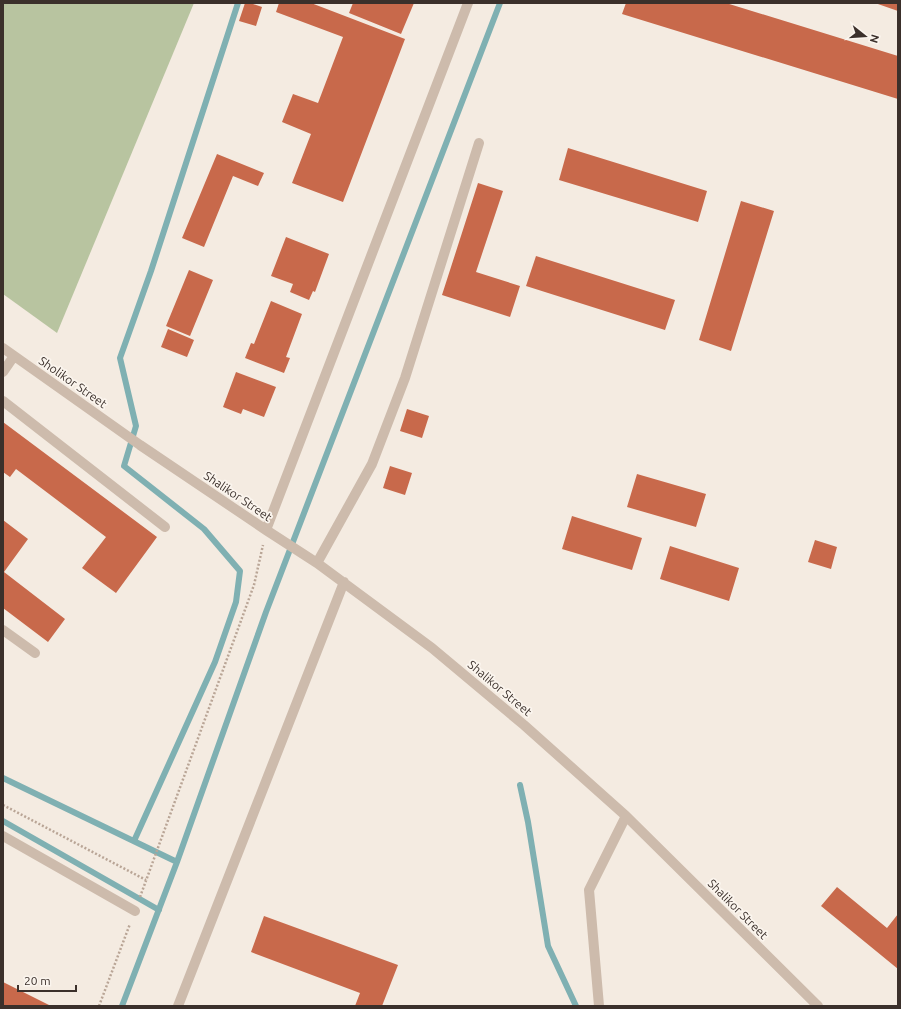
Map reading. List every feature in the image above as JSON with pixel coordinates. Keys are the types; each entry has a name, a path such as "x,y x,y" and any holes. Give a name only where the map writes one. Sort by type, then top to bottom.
{"street":[{"path":"266,530 468,3"},
{"path":"317,563 369,471 375,457 405,378 479,143"},
{"name":"Sholikor Street","path":"3,348 128,436"},
{"path":"3,372 14,356"},
{"path":"3,401 165,527"},
{"name":"Shаlikor Street","path":"128,436 317,563 432,648 511,714 626,816 818,1006"},
{"path":"178,1006 344,582"},
{"path":"3,630 35,653"},
{"path":"599,1006 589,890 626,816"},
{"path":"3,836 135,912"}],"path":[{"path":"3,805 146,880 254,585 266,530"},
{"path":"98,1006 135,912"}],"green space":[{"path":"3,3 194,3 57,333 3,294"}],"building":[{"path":"245,3 262,7 256,26 239,21"},
{"path":"279,3 311,3 405,39 343,202 292,183 311,134 282,122 293,94 318,103 343,37 276,12"},
{"path":"353,3 414,3 401,34 349,13"},
{"path":"626,3 726,3 898,56 898,99 622,14"},
{"path":"875,3 898,3 898,11"},
{"path":"568,148 707,191 698,222 559,180"},
{"path":"217,154 264,173 258,186 233,176 204,247 182,238"},
{"path":"478,183 503,191 476,272 520,286 510,317 442,295"},
{"path":"741,201 774,211 731,351 699,340"},
{"path":"286,237 329,254 315,292 313,291 309,300 290,292 293,284 271,276"},
{"path":"536,256 675,300 665,330 526,286"},
{"path":"189,270 213,280 190,336 166,326"},
{"path":"271,301 302,314 286,357 290,358 284,373 245,358 251,343 254,344"},
{"path":"168,329 194,340 187,357 161,347"},
{"path":"236,372 276,387 264,417 243,409 241,414 223,407"},
{"path":"407,409 429,416 422,438 400,431"},
{"path":"3,422 157,537 116,593 82,568 106,537 16,469 10,477 3,472"},
{"path":"390,466 412,473 405,495 383,488"},
{"path":"637,474 706,494 696,527 627,507"},
{"path":"572,516 642,538 632,570 562,549"},
{"path":"3,520 28,539 4,572 65,619 48,642 3,608"},
{"path":"815,540 837,547 831,569 808,562"},
{"path":"670,546 739,568 729,601 660,579"},
{"path":"837,887 887,928 898,914 898,969 821,906"},
{"path":"264,916 398,965 382,1006 355,1006 360,993 251,952"},
{"path":"3,982 51,1006 3,1006"}],"waterway":[{"path":"134,841 215,662 236,602 240,571 204,529 124,466 136,426 120,358 151,271 238,3"},
{"path":"122,1006 177,862 266,612 500,3"},
{"path":"3,778 177,862"},
{"path":"520,785 528,822 548,946 576,1006"},
{"path":"3,821 159,910"}]}
